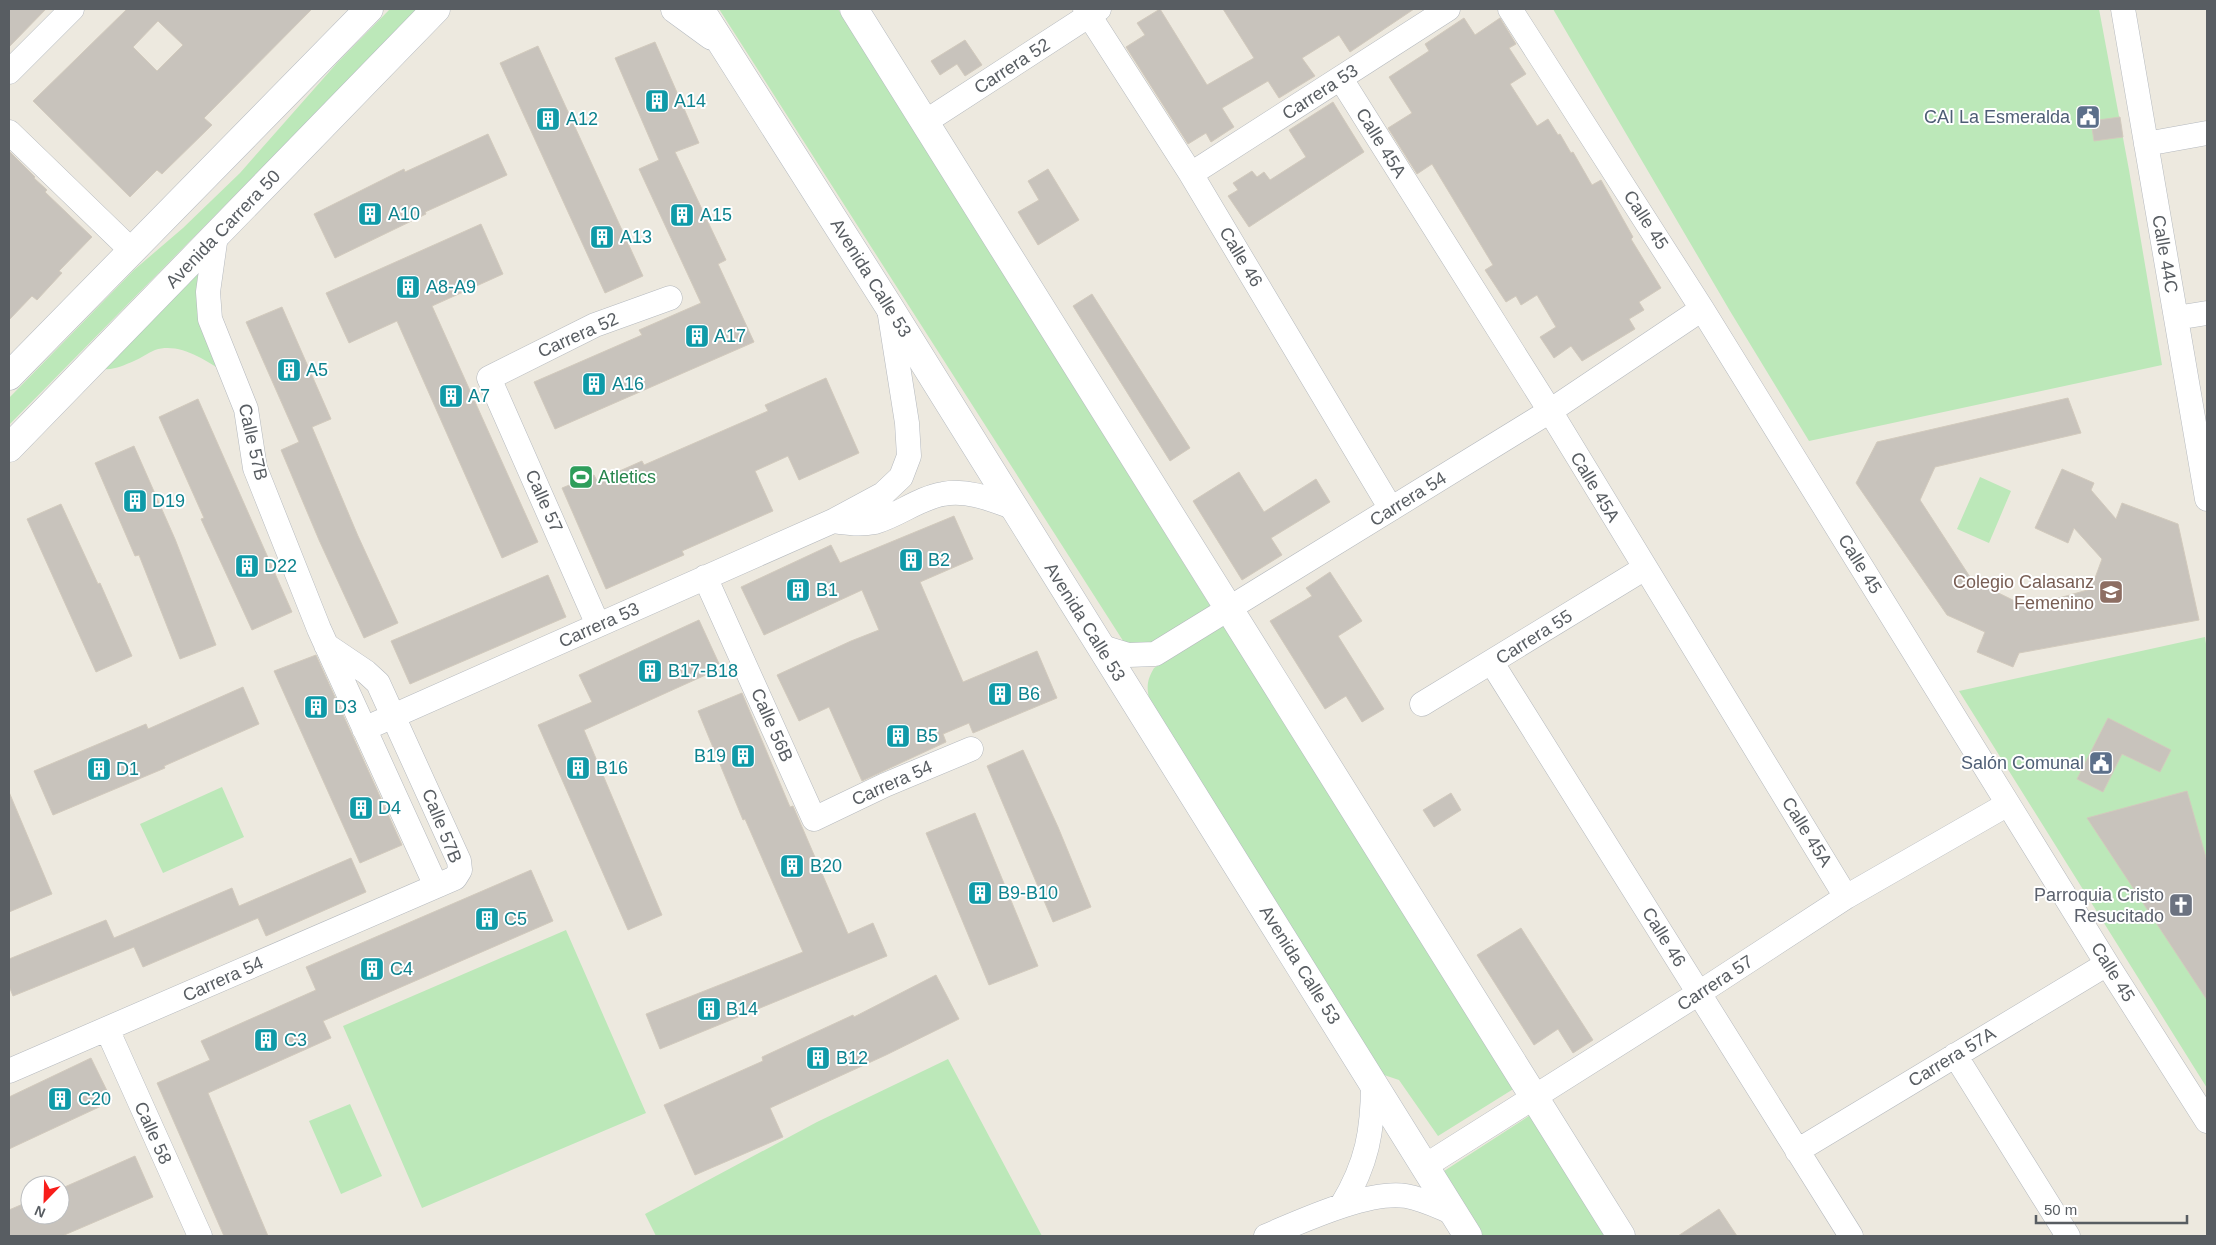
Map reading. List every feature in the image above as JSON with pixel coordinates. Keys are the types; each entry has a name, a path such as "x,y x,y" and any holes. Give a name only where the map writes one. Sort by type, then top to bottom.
{"main road":[{"path":"9,376 369,9"},
{"name":"Avenida Carrera 50","path":"9,448 436,9"},
{"path":"675,9 722,43"},
{"name":"Avenida Calle 53","path":"700,9 888,305 1468,1236"},
{"path":"854,9 1621,1236"}],"street":[{"path":"9,72 72,9"},
{"name":"Carrera 53","path":"1191,174 1448,9"},
{"name":"Calle 45","path":"1510,9 1702,309 2107,964 2207,1121"},
{"name":"Calle 44C","path":"2123,9 2207,499"},
{"name":"Carrera 52","path":"925,122 1091,11"},
{"name":"Calle 46","path":"1091,11 1191,174 1391,510"},
{"name":"Calle 45A","path":"1341,79 1550,411 1846,897"},
{"path":"9,132 131,250"},
{"path":"2146,144 2207,133"},
{"name":"Calle 57B","path":"216,235 208,292 210,319 246,408 255,468 323,637 436,886 455,878 460,870 460,861 378,683 323,637"},
{"name":"Carrera 52","path":"489,378 595,325 670,298"},
{"name":"Carrera 53","path":"364,729 833,520 883,494 901,478 909,456 907,423 888,305"},
{"name":"Carrera 54","path":"1102,648 1128,655 1155,654 1550,411 1702,309"},
{"path":"2176,318 2207,313"},
{"name":"Calle 57","path":"489,378 598,625"},
{"path":"833,520 853,524 875,522 932,496 944,493 959,493 991,499 1015,508"},
{"name":"Carrera 55","path":"1422,704 1645,568"},
{"name":"Calle 56B","path":"705,577 814,819"},
{"name":"Calle 46","path":"1492,663 1851,1236"},
{"name":"Carrera 54","path":"814,819 885,784 972,749"},
{"name":"Carrera 57","path":"1425,1166 1699,993 1846,897 2008,804"},
{"name":"Carrera 54","path":"9,1071 436,886"},
{"name":"Carrera 57A","path":"1797,1151 2107,964"},
{"name":"Calle 58","path":"107,1029 200,1236"},
{"path":"1955,1055 2068,1236"},
{"path":"1342,1205 1357,1181 1365,1158 1373,1112 1373,1083"},
{"path":"1266,1236 1342,1205 1386,1196 1406,1196 1454,1213"}],"green space":[{"path":"390,9 418,9 9,425 9,398 134,270 183,228 240,173 337,63"},
{"path":"719,9 838,9 1211,607 1145,647 1127,647"},
{"path":"1553,9 2099,9 2162,365 1809,441 1730,311"},
{"path":"199,271 224,372 209,362 173,348 155,350 123,366 104,369"},
{"path":"1980,477 2011,491 1989,543 1957,529"},
{"path":"1225,625 1515,1088 1438,1136 1399,1080 1381,1074 1150,702 1148,684 1154,668"},
{"path":"2205,637 2207,651 2207,1088 1959,691"},
{"path":"222,787 244,837 163,873 140,824"},
{"path":"566,930 646,1113 422,1208 343,1026"},
{"path":"948,1059 1042,1236 656,1236 645,1214 817,1122"},
{"path":"350,1104 382,1176 341,1194 309,1121"},
{"path":"1532,1114 1608,1236 1481,1236 1441,1173"}],"building":[{"path":"9,9 46,9 9,47"},
{"path":"127,9 312,9 204,118 212,125 162,174 157,170 130,197 33,101","holes":["158,21 183,45 157,71 133,47"]},
{"path":"1160,9 1207,85 1254,58 1223,9 1414,9 1350,52 1339,35 1302,58 1315,76 1279,98 1268,81 1222,108 1234,127 1211,142 1206,133 1188,144 1126,47 1145,35 1137,23"},
{"path":"1464,18 1475,35 1500,18 1516,44 1509,48 1526,74 1510,84 1537,126 1548,119 1558,135 1560,134 1571,153 1573,152 1592,185 1601,180 1633,237 1631,239 1661,288 1639,302 1644,310 1629,319 1635,329 1582,361 1571,346 1554,358 1540,337 1556,327 1537,295 1521,305 1516,296 1506,302 1485,270 1493,265 1432,164 1417,174 1388,128 1412,113 1389,77 1429,51 1425,44"},
{"path":"965,40 982,65 965,76 957,64 940,75 931,61"},
{"path":"655,42 699,143 675,152 726,260 718,264 754,342 555,429 534,382 642,335 639,330 701,303 639,169 659,160 615,58"},
{"path":"538,46 643,276 605,293 500,63"},
{"path":"1333,102 1364,152 1249,227 1228,196 1238,190 1233,183 1252,171 1257,177 1264,172 1270,180 1306,157 1289,130"},
{"path":"2120,117 2123,137 2094,141 2091,121"},
{"path":"488,134 507,175 425,212 426,214 335,258 314,214 404,169 405,172"},
{"path":"9,151 47,190 45,192 92,237 59,271 62,273 37,300 32,296 9,320"},
{"path":"1048,169 1079,220 1038,245 1018,212 1039,200 1028,181"},
{"path":"481,224 503,274 432,306 538,542 502,558 397,321 349,343 326,293"},
{"path":"1092,294 1190,448 1170,461 1073,306"},
{"path":"282,307 331,419 312,427 358,536 398,623 364,638 319,540 281,450 299,442 246,322"},
{"path":"826,378 859,453 799,480 788,456 755,471 773,511 682,551 684,555 606,589 562,488 594,475 597,481 642,461 644,465 768,411 765,405"},
{"path":"2068,398 2081,433 1935,467 1920,500 1972,580 2027,607 2091,589 2102,559 2074,528 2068,543 2035,528 2062,469 2094,483 2091,490 2116,519 2122,503 2178,524 2199,620 2019,653 2013,667 1977,652 1985,632 1947,615 1856,483 1877,442"},
{"path":"198,399 292,612 252,630 201,519 204,518 159,417"},
{"path":"134,446 175,539 216,645 180,659 139,555 135,556 95,463"},
{"path":"1239,472 1264,512 1316,479 1330,502 1271,538 1282,555 1242,580 1193,501"},
{"path":"61,504 98,584 100,583 132,656 96,672 27,519"},
{"path":"954,516 973,559 920,582 963,682 1037,651 1057,698 973,733 969,723 943,734 946,742 862,781 829,707 799,721 777,675 879,630 862,590 764,635 741,587 831,545 840,563"},
{"path":"1330,572 1362,621 1338,636 1384,709 1362,722 1346,696 1325,709 1270,621 1312,596 1306,588"},
{"path":"548,575 566,617 410,684 391,641"},
{"path":"699,620 721,668 584,730 662,915 628,930 538,725 592,702 579,675"},
{"path":"316,655 402,845 360,863 274,671"},
{"path":"243,687 259,724 164,766 165,768 53,815 34,771 146,724 148,729"},
{"path":"742,693 790,807 793,806 848,934 873,923 887,956 660,1049 646,1014 803,952 745,819 743,820 698,711"},
{"name":"Salón Comunal","path":"2108,718 2171,750 2160,772 2122,754 2103,792 2077,779"},
{"path":"1023,750 1058,827 1091,907 1053,922 987,766"},
{"path":"2187,791 2207,861 2207,1000 2087,818"},
{"path":"9,792 52,894 9,912"},
{"path":"1451,793 1461,810 1434,827 1423,810"},
{"name":"B9-B10","path":"975,813 1038,966 989,985 926,833"},
{"path":"351,858 366,892 266,936 258,918 143,967 134,947 13,996 9,986 9,959 106,920 114,938 232,888 239,906"},
{"path":"531,870 553,921 323,1021 331,1038 208,1093 268,1236 224,1236 157,1083 210,1060 201,1041 316,990 306,967"},
{"path":"1521,928 1593,1040 1573,1053 1558,1029 1534,1045 1477,955"},
{"path":"936,975 959,1019 770,1108 783,1137 695,1175 664,1105 763,1061 762,1057 853,1015 854,1017"},
{"name":"C20","path":"91,1058 112,1101 9,1149 9,1097"},
{"path":"135,1156 153,1197 62,1236 9,1236 9,1210 20,1205 20,1225 70,1225 70,1185"},
{"path":"1719,1209 1737,1236 1678,1236"}],"place":[{"name":"A14","path":"657,101"},
{"name":"CAI La Esmeralda","path":"2088,117"},
{"name":"A12","path":"548,119"},
{"name":"A10","path":"370,214"},
{"name":"A15","path":"682,215"},
{"name":"A13","path":"602,237"},
{"name":"A8-A9","path":"408,287"},
{"name":"A17","path":"697,336"},
{"name":"A5","path":"289,370"},
{"name":"A16","path":"594,384"},
{"name":"A7","path":"451,396"},
{"name":"Atletics","path":"581,477"},
{"name":"D19","path":"135,501"},
{"name":"B2","path":"911,560"},
{"name":"D22","path":"247,566"},
{"name":"B1","path":"798,590"},
{"name":"Colegio Calasanz Femenino","path":"2111,592"},
{"name":"B17-B18","path":"650,671"},
{"name":"B6","path":"1000,694"},
{"name":"D3","path":"316,707"},
{"name":"B5","path":"898,736"},
{"name":"B19","path":"743,756"},
{"name":"Salón Comunal","path":"2101,763"},
{"name":"B16","path":"578,768"},
{"name":"D1","path":"99,769"},
{"name":"D4","path":"361,808"},
{"name":"B20","path":"792,866"},
{"name":"B9-B10","path":"980,893"},
{"name":"Parroquia Cristo Resucitado","path":"2181,905"},
{"name":"C5","path":"487,919"},
{"name":"C4","path":"372,969"},
{"name":"B14","path":"709,1009"},
{"name":"C3","path":"266,1040"},
{"name":"B12","path":"818,1058"},
{"name":"C20","path":"60,1099"}]}
